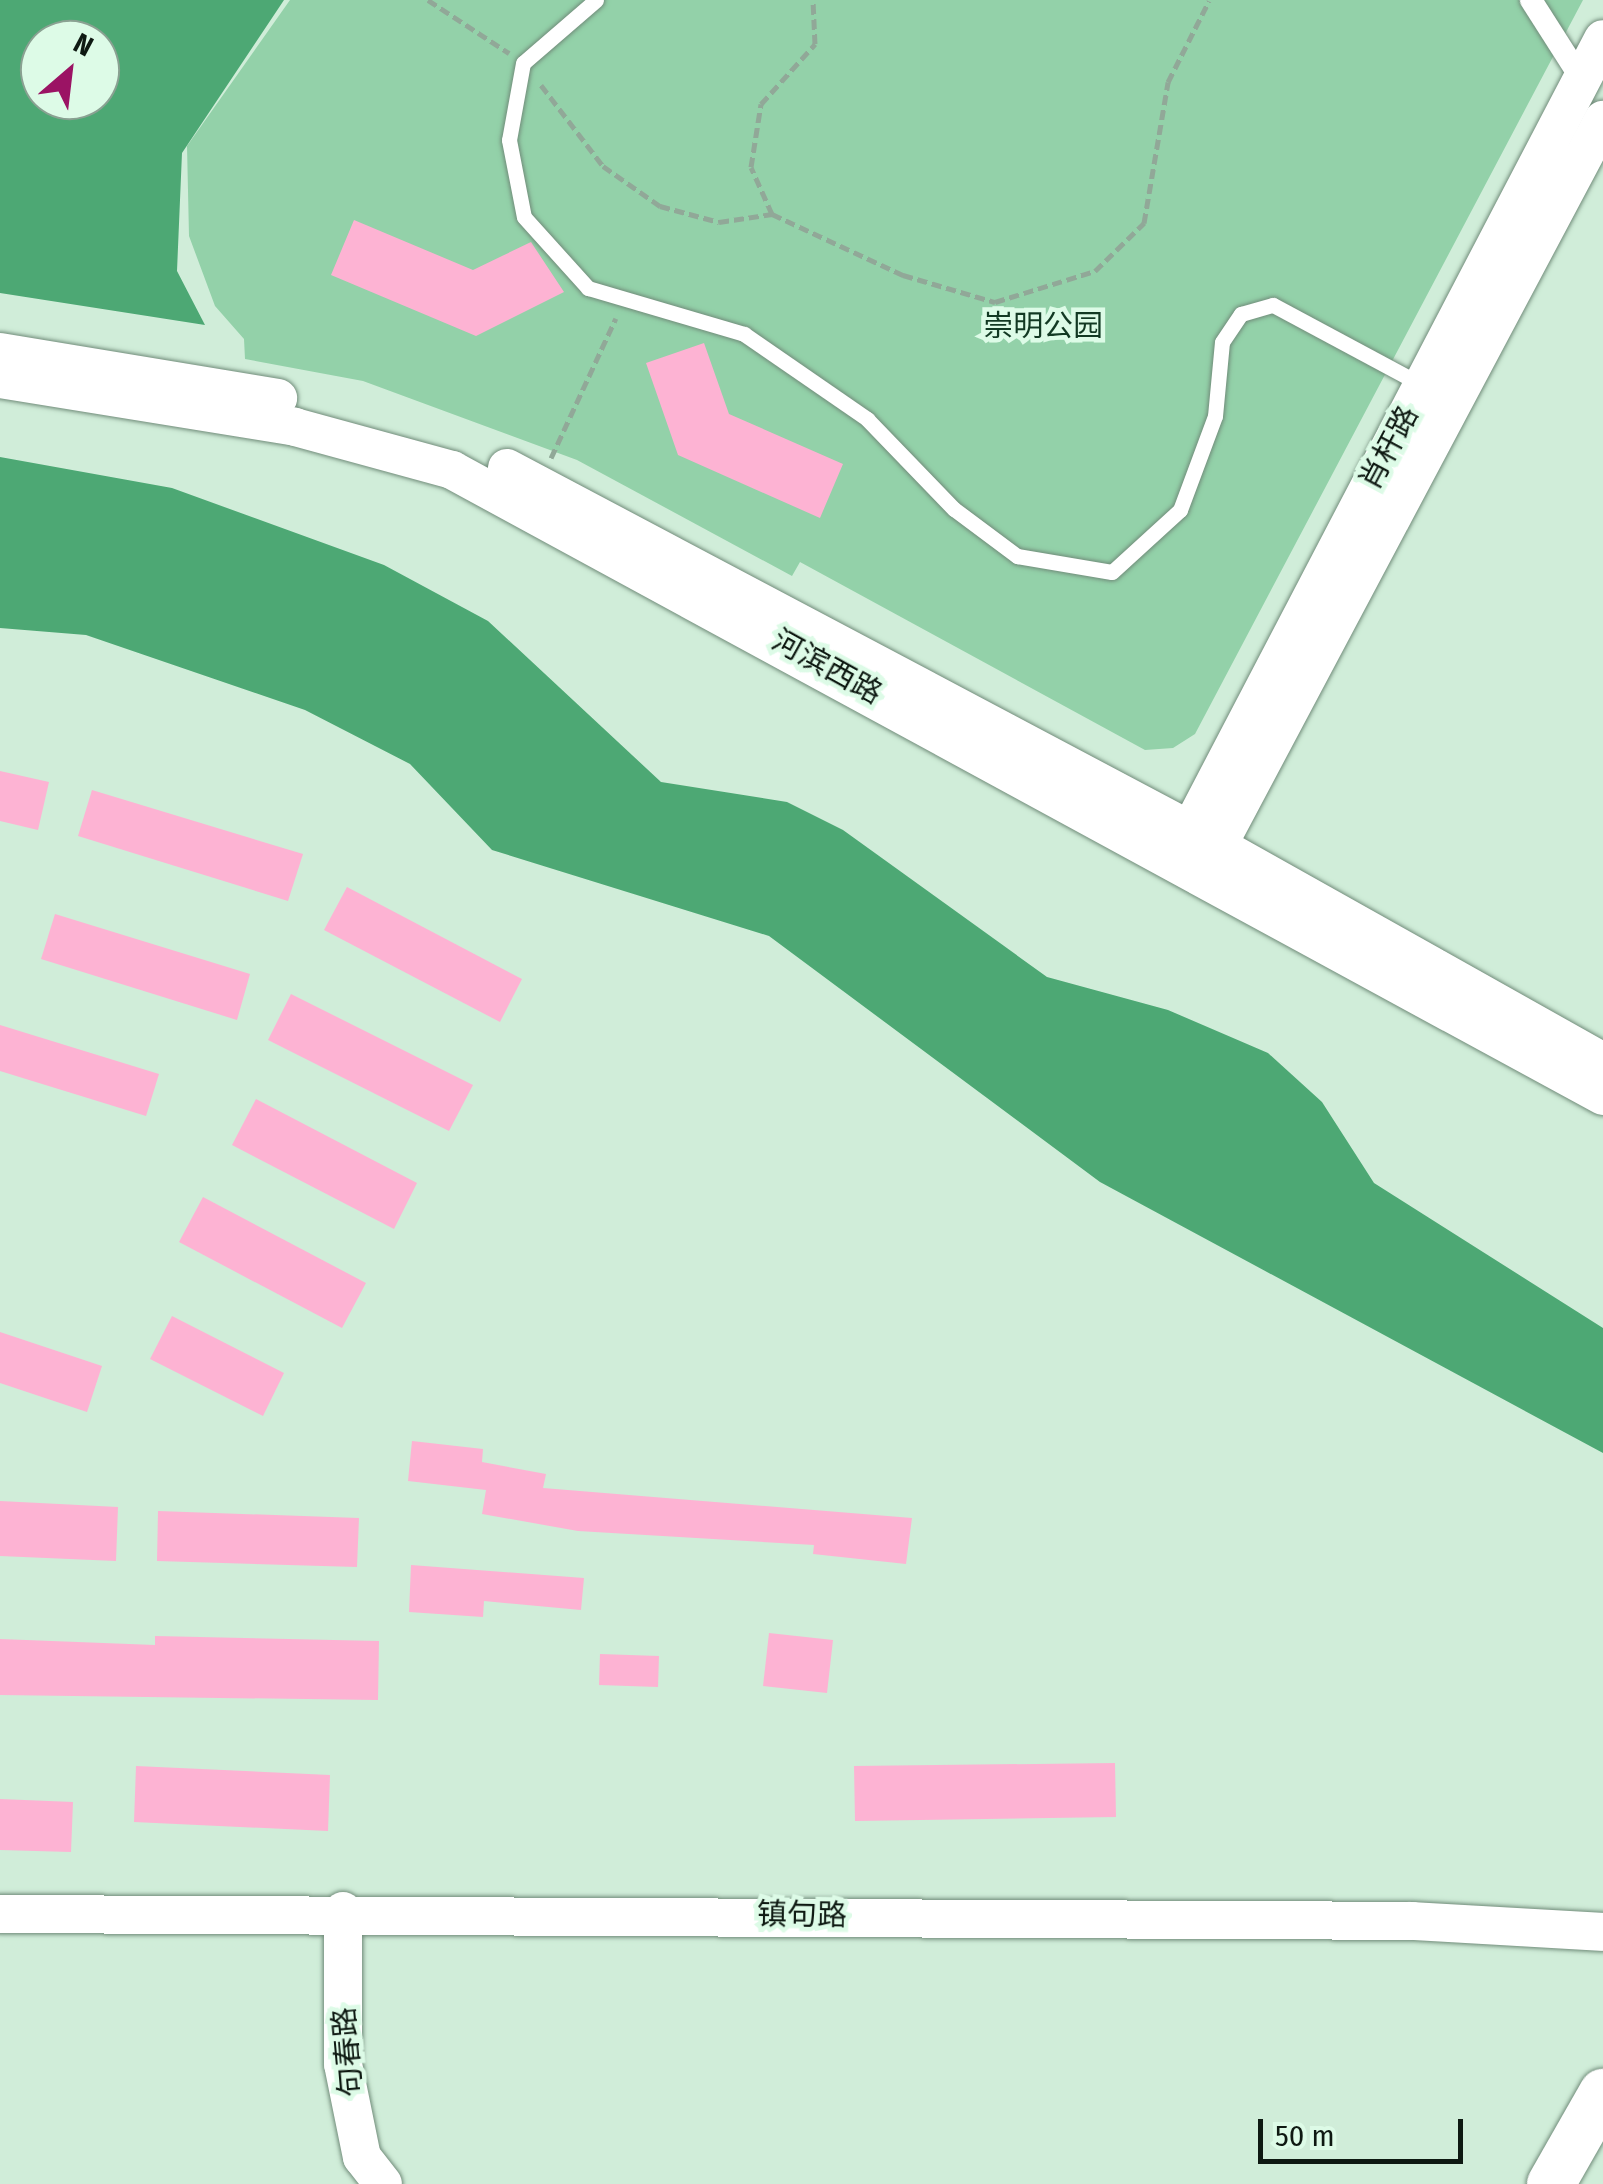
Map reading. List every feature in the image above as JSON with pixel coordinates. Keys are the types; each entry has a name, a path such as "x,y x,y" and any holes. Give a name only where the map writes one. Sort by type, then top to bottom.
{"main road":[{"path":"1550,2184 1603,2093"}],"street":[{"path":"1531,0 1582,80"},
{"name":"肖杆路","path":"1197,852 1422,385 1603,40"},
{"name":"肖杆路","path":"1197,852 1603,120"},
{"name":"河滨西路","path":"0,352 330,409 459,446 539,483 1197,852 1603,1096"},
{"name":"河滨西路","path":"0,379 295,427 452,470 1603,1062"},
{"name":"镇句路","path":"0,1914 342,1911 1412,1921 1603,1932"},
{"name":"句春路","path":"342,1911 343,2064 368,2175"}],"lane":[{"path":"596,0 523,63 510,140 524,217 588,288 744,334 867,419 954,509 1017,556 1112,572 1180,510 1215,416 1222,342 1241,314 1273,305 1422,385"}],"path":[{"path":"428,0 523,63 603,166 660,206 719,222 772,214 902,275 995,302 1095,272 1144,223 1168,82 1209,0"},
{"path":"772,214 751,168 761,104 814,44 814,0"},
{"path":"539,483 624,301"}],"green space":[{"name":"崇明公园","path":"290,0 1583,0 1195,734 1173,748 1145,750 800,562 792,576 577,460 363,381 245,359 244,339 215,306 189,236 187,146"}],"shaded area":[{"path":"0,0 284,0 182,153 177,271 205,325 0,293"},
{"path":"0,457 172,488 384,565 488,621 661,782 787,802 843,830 1047,977 1168,1010 1268,1053 1322,1102 1374,1183 1603,1328 1603,1453 1100,1182 769,936 492,850 410,764 305,710 86,635 0,628"}],"building":[{"path":"354,220 473,270 531,242 564,292 476,336 331,275"},
{"path":"704,343 729,414 843,464 820,518 678,455 646,363"},
{"path":"0,771 49,782 38,830 0,821"},
{"path":"92,790 303,854 288,901 78,836"},
{"path":"347,887 522,979 500,1022 324,930"},
{"path":"55,914 250,974 237,1020 41,959"},
{"path":"291,994 473,1085 449,1131 268,1040"},
{"path":"0,1025 159,1074 146,1116 0,1071"},
{"path":"256,1099 417,1183 394,1229 232,1145"},
{"path":"203,1197 366,1283 342,1328 179,1242"},
{"path":"172,1316 284,1373 263,1416 150,1359"},
{"path":"0,1332 102,1366 87,1412 0,1383"},
{"path":"412,1441 483,1449 482,1462 546,1474 543,1488 912,1518 906,1564 813,1554 814,1545 578,1531 482,1514 486,1490 408,1481"},
{"path":"0,1501 118,1507 116,1561 0,1556"},
{"path":"158,1511 359,1518 357,1567 157,1561"},
{"path":"411,1565 584,1578 581,1610 484,1601 483,1617 409,1612"},
{"path":"769,1633 833,1640 827,1693 763,1686"},
{"path":"155,1636 379,1641 378,1700 0,1695 0,1639 155,1645"},
{"path":"600,1654 659,1656 658,1687 599,1685"},
{"path":"1115,1763 1116,1817 855,1821 854,1766"},
{"path":"136,1766 330,1775 328,1831 134,1822"},
{"path":"0,1799 73,1802 71,1852 0,1850"}]}
